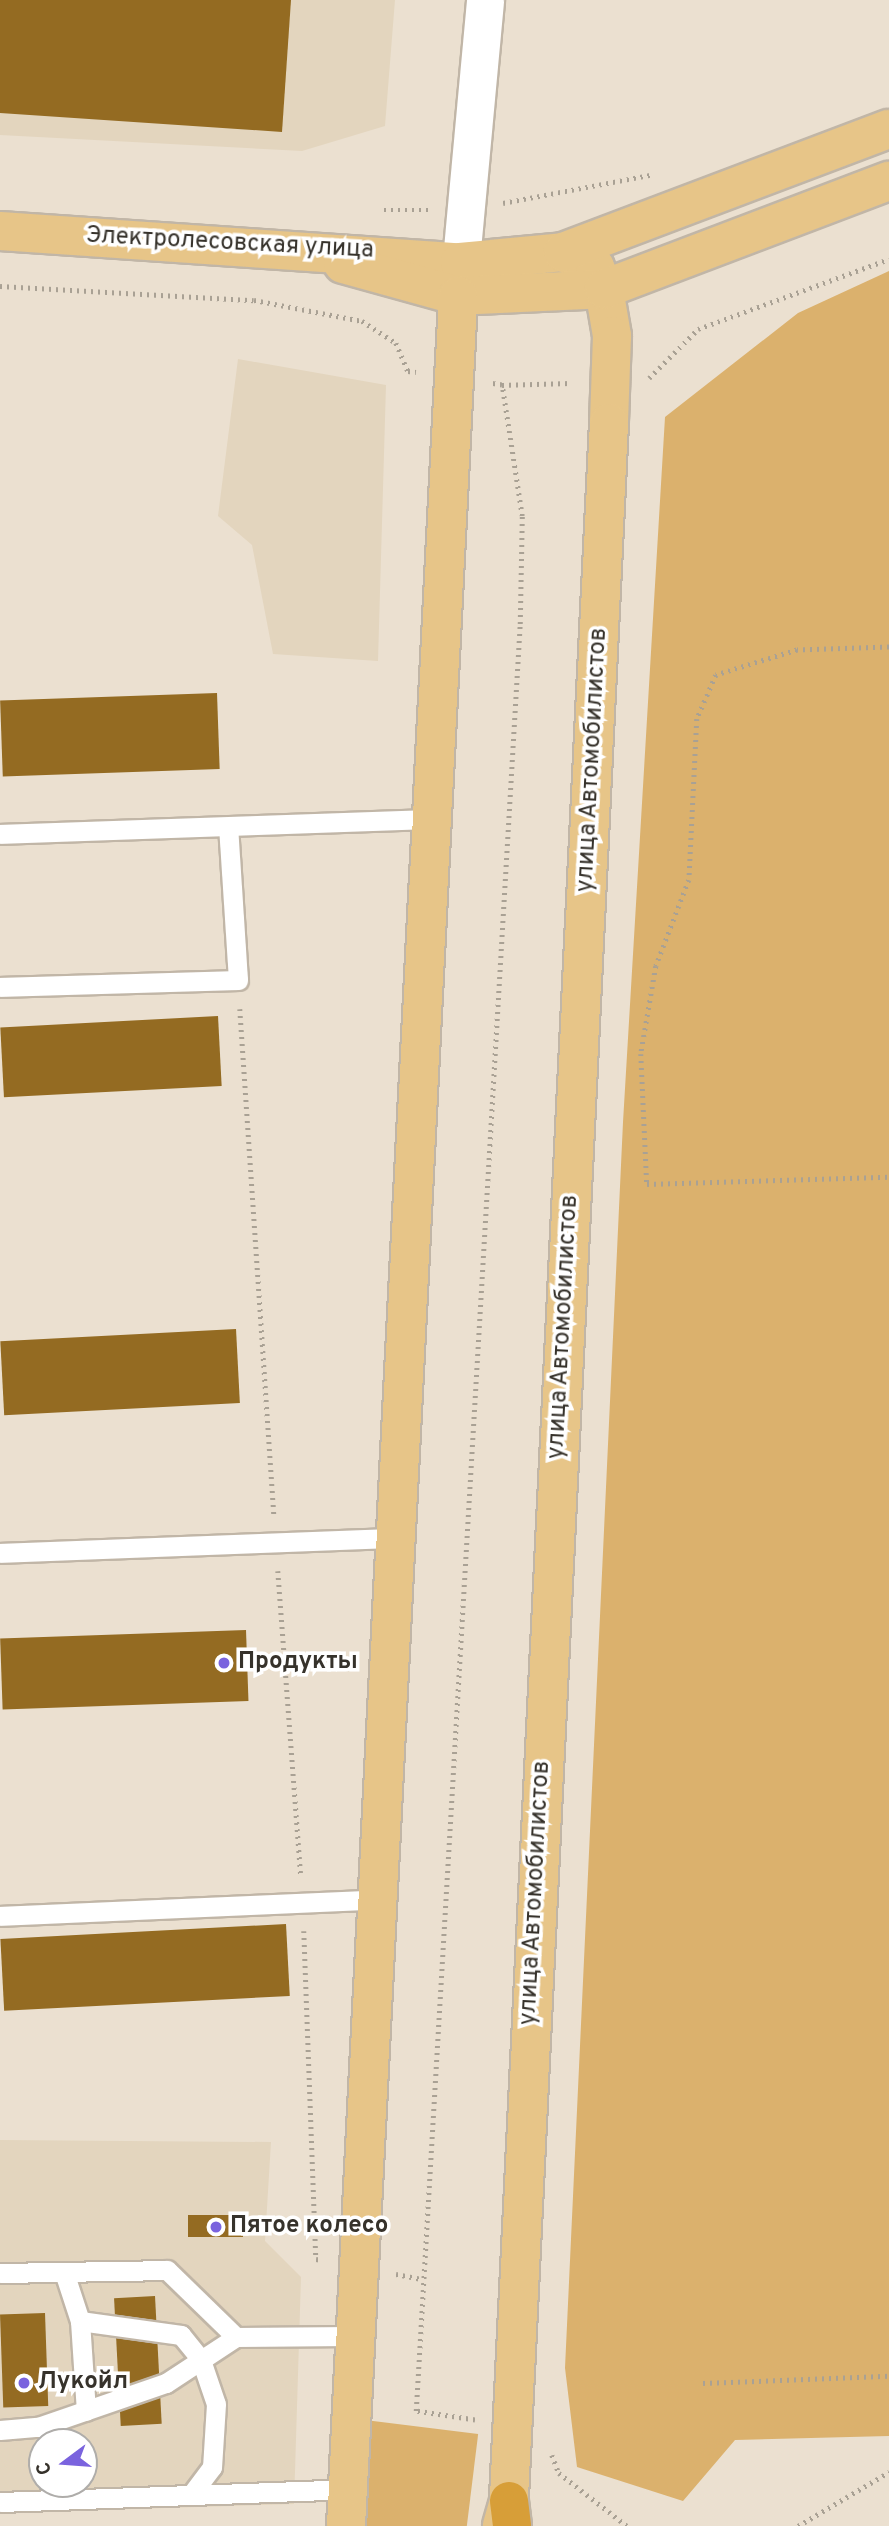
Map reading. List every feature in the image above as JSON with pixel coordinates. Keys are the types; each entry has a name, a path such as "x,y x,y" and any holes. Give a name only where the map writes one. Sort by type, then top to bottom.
{"main road":[{"path":"459,279 563,252 889,129"},
{"path":"459,279 604,289 889,181"},
{"name":"Электролесовская улица","path":"0,231 302,249 379,278 459,279"},
{"name":"улица Автомобилистов","path":"508,2518 510,2425 612,336 604,289 595,267 563,252"},
{"path":"346,2526 352,2336 373,1899 395,1538 428,819 459,279"}],"street":[{"path":"459,279 485,0"}],"lane":[{"path":"0,834 428,819"},
{"path":"0,988 239,979 228,827"},
{"path":"0,1553 395,1538"},
{"path":"0,1916 373,1899"},
{"path":"0,2273 167,2270 236,2337"},
{"path":"64,2272 80,2321 86,2411"},
{"path":"80,2321 181,2335 201,2360 216,2404 212,2467 192,2494"},
{"path":"1,2431 38,2427 166,2383 236,2337 352,2336"},
{"path":"0,2502 349,2489"}],"path":[{"path":"384,210 465,210 656,174"},
{"path":"647,380 698,329 889,259"},
{"path":"0,286 254,300 362,321 396,344 408,371 502,385 522,516 520,624 416,2411 540,2427 559,2473 627,2526"},
{"path":"889,647 797,650 716,676 697,719 689,880 656,966 640,1054 647,1184 889,1177"},
{"path":"239,979 303,1903 316,2259 355,2267"},
{"path":"704,2383 889,2376"},
{"path":"798,2526 889,2472"}],"shaded area":[{"path":"0,0 395,0 385,126 302,151 0,135"},
{"path":"889,271 889,2436 735,2440 683,2501 577,2467 565,2368 623,1122 665,417 798,313"},
{"path":"238,359 386,385 378,661 273,654 252,545 218,516"},
{"path":"0,2140 271,2142 265,2241 301,2277 294,2504 0,2513"},
{"path":"365,2420 478,2434 467,2526 352,2525"}],"building":[{"path":"0,0 291,0 282,132 0,113"},
{"path":"217,693 220,769 3,777 0,701"},
{"path":"218,1016 222,1086 4,1097 0,1027"},
{"path":"236,1329 240,1403 4,1415 0,1341"},
{"path":"246,1630 248,1701 3,1710 0,1639"},
{"path":"286,1924 290,1996 4,2011 0,1939"},
{"name":"Пятое колесо","path":"188,2215 243,2215 243,2237 188,2237"},
{"path":"155,2296 162,2424 121,2426 114,2298"},
{"name":"Лукойл","path":"45,2313 48,2406 3,2408 0,2315"}],"place":[{"name":"Продукты","path":"224,1663"},
{"name":"Пятое колесо","path":"216,2227"},
{"name":"Лукойл","path":"24,2383"}]}
